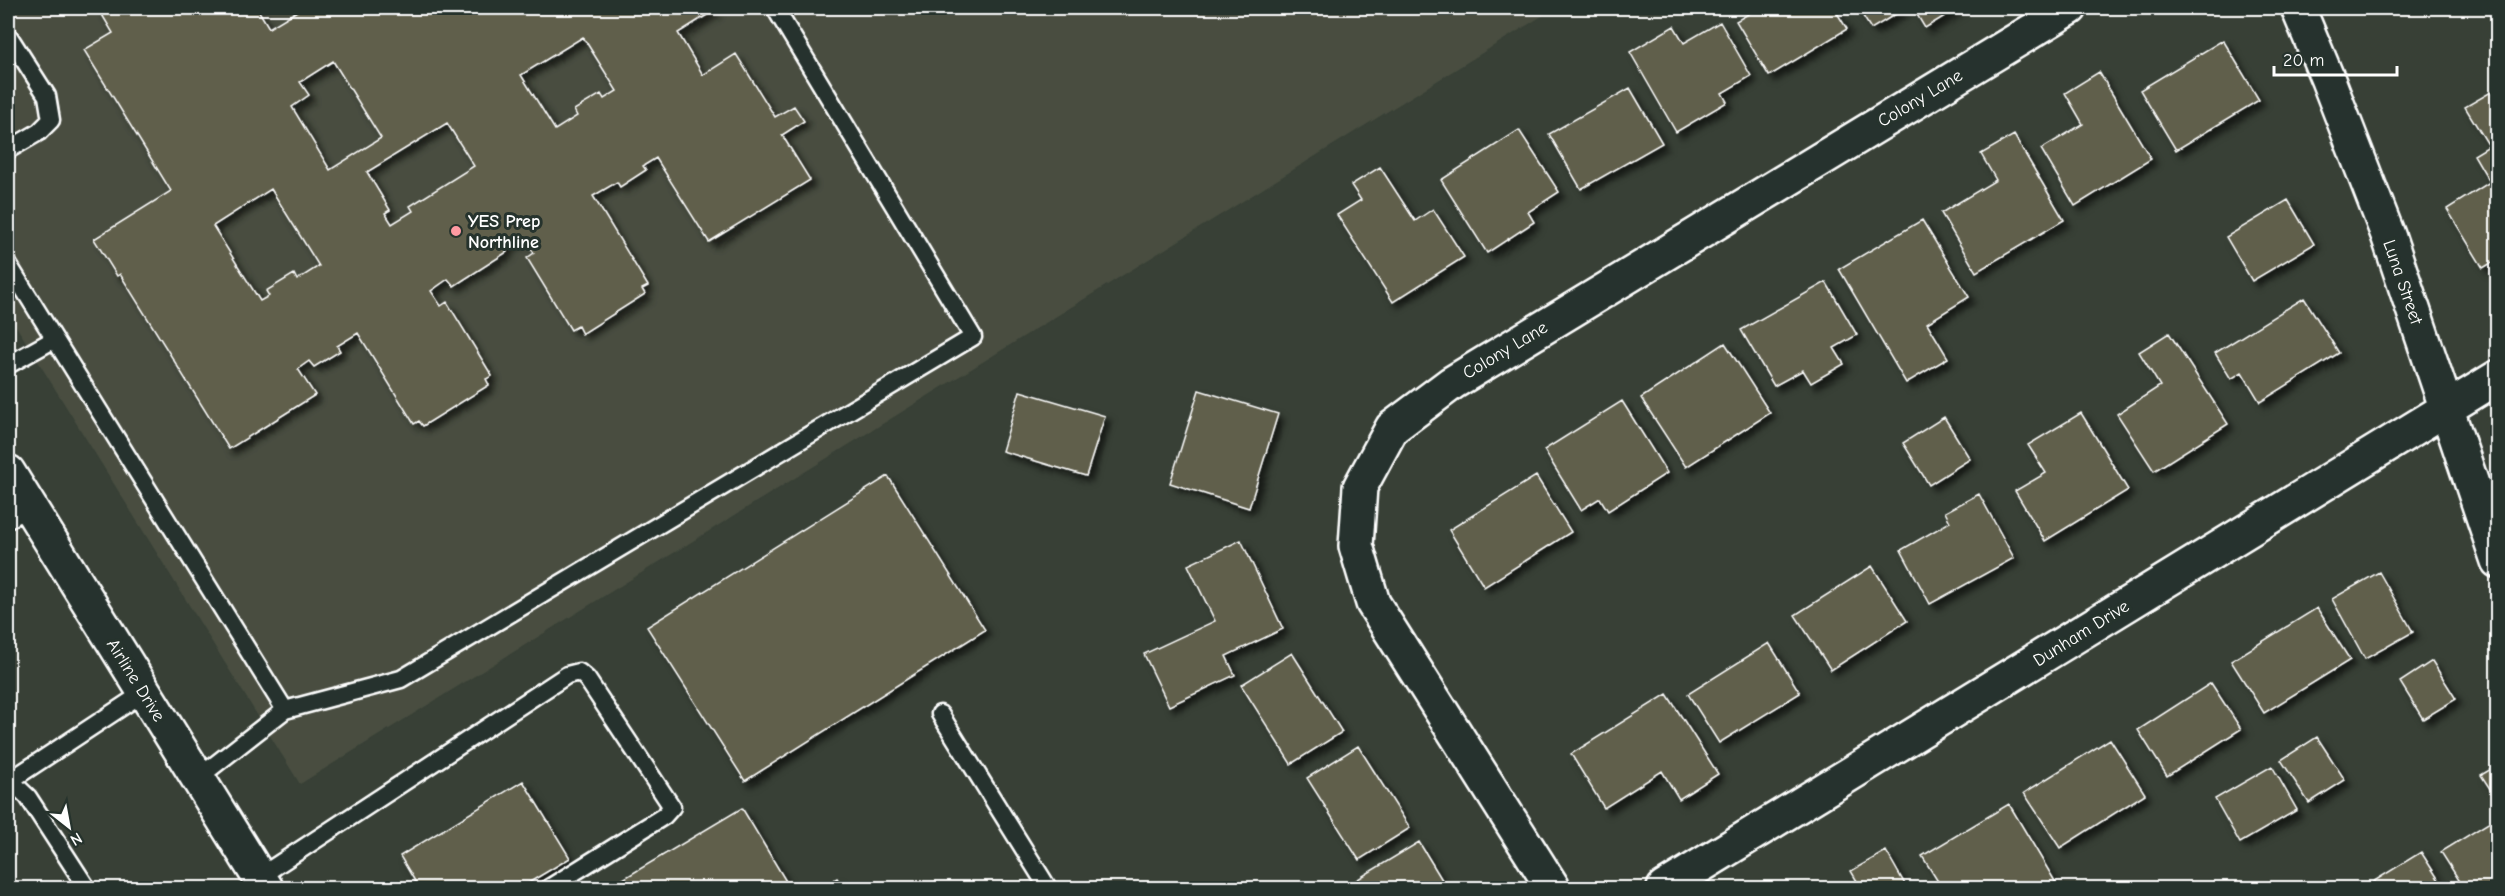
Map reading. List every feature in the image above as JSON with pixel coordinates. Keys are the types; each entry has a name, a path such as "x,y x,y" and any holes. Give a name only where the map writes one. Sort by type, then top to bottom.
{"street":[{"name":"Colony Lane","path":"1553,888 1373,603 1356,546 1360,487 1392,428 1452,383 2070,8"},
{"name":"Luna Street","path":"2298,8 2388,235 2498,561"},
{"name":"Dunham Drive","path":"1664,888 2498,377"},
{"name":"Airline Drive","path":"8,472 18,513 143,693 262,883"}],"lane":[{"path":"198,778 285,710 401,679 973,337 775,8"},
{"path":"8,34 47,96 51,120 39,132 8,150"},
{"path":"8,265 285,710"},
{"path":"8,365 53,340"},
{"path":"262,883 567,675 579,672 587,679 672,807 664,816 549,888"},
{"path":"87,888 28,797 9,779 143,693"},
{"path":"940,714 1048,888"}],"shaded area":[{"path":"8,8 1555,8 300,784 8,313"}],"building":[{"name":"YES Prep Northline","path":"98,8 257,8 269,28 302,8 713,8 715,10 678,33 703,75 736,54 775,117 794,106 804,121 782,135 810,180 709,242 656,158 643,166 646,170 620,187 617,182 593,196 648,286 642,289 645,294 582,334 578,326 571,330 527,258 534,253 523,237 505,248 507,252 454,286 448,279 431,291 441,306 447,302 492,376 486,379 489,385 423,426 419,421 414,424 358,333 337,346 340,351 314,367 309,361 298,369 315,395 229,449 120,274 117,276 94,239 171,191 84,50 113,33","holes":["583,37 617,91 604,99 601,94 574,110 577,116 555,130 521,75","333,61 381,138 330,170 292,107 309,95 300,82","447,123 474,166 410,206 413,211 392,224 385,213 390,210 367,172","271,189 319,266 297,280 294,274 266,291 269,296 260,301 213,226"]},
{"path":"1759,8 1834,8 1847,29 1769,76 1736,21"},
{"path":"1858,8 1906,8 1871,29"},
{"path":"1913,8 1958,8 1925,28"},
{"path":"1720,22 1751,76 1722,93 1727,102 1676,132 1630,52 1674,26 1684,43"},
{"path":"2223,40 2259,100 2176,150 2140,90"},
{"path":"2099,72 2151,159 2075,206 2041,149 2083,124 2065,93"},
{"path":"1630,88 1662,143 1581,189 1549,134"},
{"path":"2498,88 2498,259 2483,268 2447,209 2490,182 2474,155 2489,146 2465,107"},
{"path":"1519,130 1559,192 1528,212 1534,222 1487,253 1441,180"},
{"path":"2014,135 2064,220 1976,272 1941,213 1996,180 1981,154"},
{"path":"1380,167 1415,221 1433,209 1464,257 1393,302 1337,215 1361,200 1351,185"},
{"path":"2288,200 2314,244 2252,281 2226,237"},
{"path":"1922,220 1969,297 1927,323 1948,358 1906,383 1839,269"},
{"path":"1826,282 1857,335 1834,348 1844,364 1811,383 1803,370 1774,386 1741,330"},
{"path":"2304,298 2339,353 2260,402 2242,372 2231,379 2215,353"},
{"path":"2169,333 2228,424 2154,471 2117,414 2160,386 2139,352"},
{"path":"1725,343 1770,413 1686,467 1641,398"},
{"path":"1199,390 1278,414 1249,508 1170,483"},
{"path":"1020,391 1105,416 1086,476 1002,451"},
{"path":"1622,401 1667,473 1608,511 1600,498 1581,510 1544,450"},
{"path":"2081,413 2128,490 2045,541 2015,491 2046,473 2028,445"},
{"path":"1944,417 1970,459 1929,485 1903,443"},
{"path":"888,476 985,630 745,781 647,627"},
{"path":"1536,476 1571,532 1484,587 1449,530"},
{"path":"1979,494 2014,558 1930,604 1901,550 1950,522 1945,512"},
{"path":"1241,540 1283,629 1226,656 1235,675 1169,706 1144,654 1215,621 1188,565"},
{"path":"1872,566 1907,621 1831,670 1795,615"},
{"path":"2379,572 2413,632 2365,659 2332,599"},
{"path":"2317,608 2350,660 2264,713 2231,661"},
{"path":"1769,643 1800,693 1719,743 1688,694"},
{"path":"1292,653 1342,732 1291,764 1241,685"},
{"path":"2432,661 2456,699 2423,719 2400,682"},
{"path":"2211,683 2241,729 2167,776 2138,730"},
{"path":"1667,694 1718,774 1679,799 1662,771 1604,808 1571,754"},
{"path":"2317,737 2345,780 2309,803 2281,760"},
{"path":"2110,739 2145,794 2060,848 2024,793"},
{"path":"1358,746 1410,828 1359,860 1307,778"},
{"path":"2498,765 2498,801 2481,775"},
{"path":"2272,766 2297,810 2240,843 2215,799"},
{"path":"523,781 570,858 520,888 419,888 400,856"},
{"path":"2009,804 2059,888 2010,888 2006,882 1994,888 1942,888 1922,856"},
{"path":"742,808 790,888 608,888"},
{"path":"2498,817 2498,888 2464,888 2441,852"},
{"path":"1419,842 1447,888 1343,888"},
{"path":"1886,851 1907,888 1861,888 1851,871"},
{"path":"2421,852 2444,888 2363,888"},
{"path":"837,878 844,888 820,888"}],"place":[{"name":"YES Prep Northline","path":"456,231"}]}
